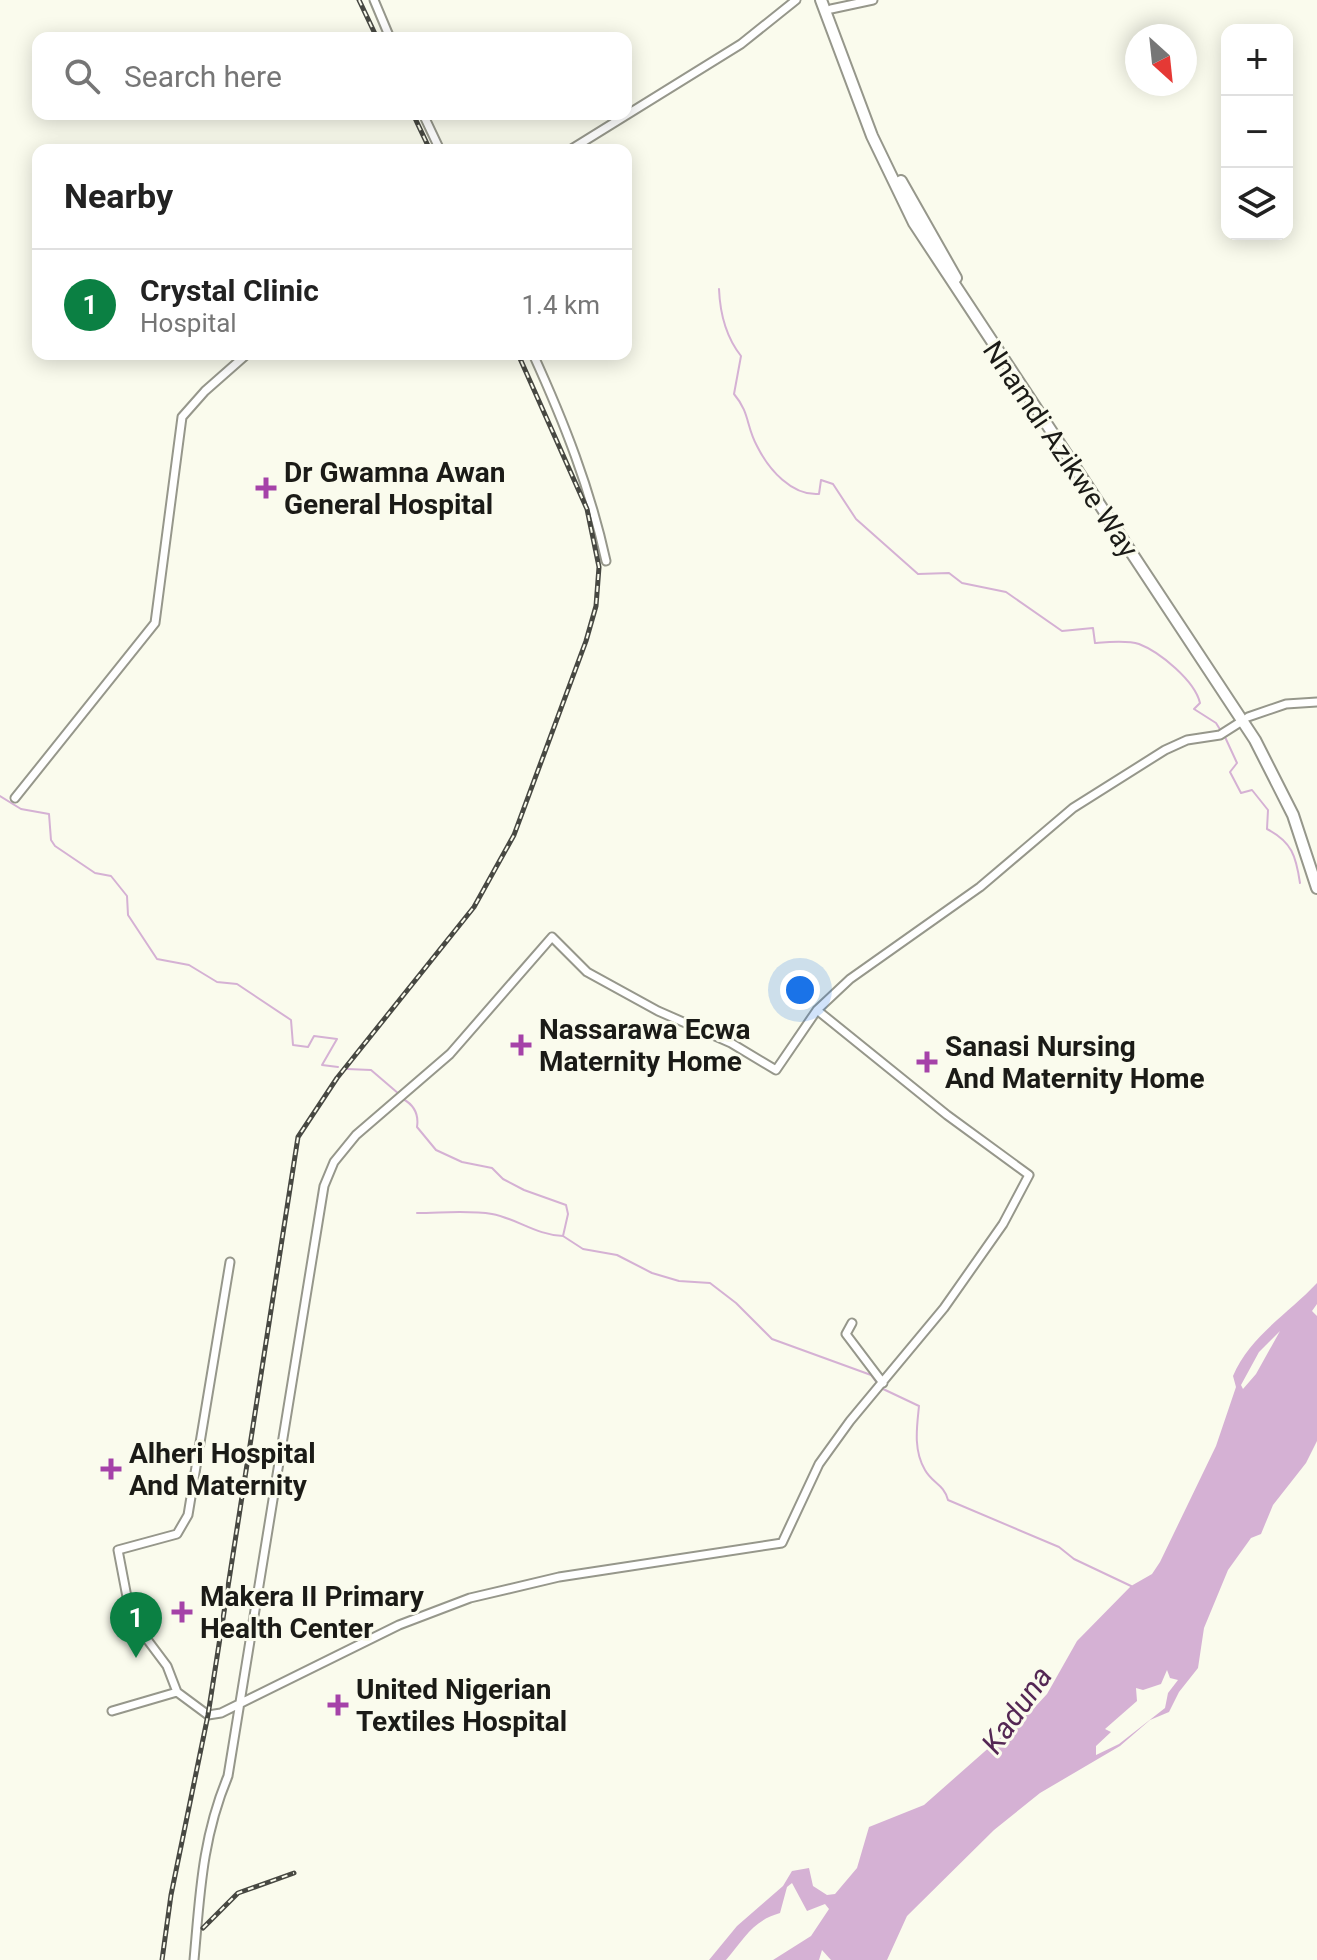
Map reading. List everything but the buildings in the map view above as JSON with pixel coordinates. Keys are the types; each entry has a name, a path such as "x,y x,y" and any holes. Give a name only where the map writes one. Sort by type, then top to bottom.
{"highway":[{"name":"Nnamdi Azikwe Way","path":"821,0 872,136 914,223 1245,719 1284,793 1317,888"},
{"name":"Nnamdi Azikwe Way","path":"830,4 881,138 938,249 1245,719 1294,802 1317,864"}],"street":[{"path":"374,0 387,32"},
{"path":"632,112 741,44 796,0"},
{"path":"830,4 873,0"},
{"path":"426,120 437,144"},
{"path":"580,144 618,120"},
{"path":"15,798 155,623 182,417 205,391 240,360"},
{"path":"536,360 574,448 593,503 606,561"},
{"path":"194,1960 204,1857 211,1816 228,1776 320,1199 334,1162 356,1135 450,1054 552,937 587,972 658,1011 731,1043 776,1070 817,1010 841,986 980,887 1073,808 1165,750 1187,740 1222,733 1245,719 1286,704 1317,702"},
{"path":"230,1262 188,1515 177,1534 118,1550 131,1618 167,1666 177,1692 208,1715 221,1713 399,1625 497,1590 782,1543 819,1464 944,1308 1003,1224 1029,1175 947,1115 817,1010"},
{"path":"852,1323 846,1334 883,1383"},
{"path":"112,1711 177,1692"}],"shaded area":[{"path":"1317,1283 1317,1304 1312,1311 1317,1316 1317,1441 1306,1463 1273,1505 1261,1534 1251,1538 1228,1570 1204,1628 1198,1668 1179,1692 1169,1712 1150,1720 1120,1746 1040,1793 994,1830 907,1916 887,1960 831,1960 822,1950 819,1960 773,1960 811,1936 829,1909 825,1904 807,1911 792,1883 787,1887 780,1913 756,1926 726,1960 709,1960 737,1926 783,1886 792,1871 809,1868 813,1886 827,1895 835,1894 857,1868 869,1827 924,1805 1047,1694 1077,1641 1131,1586 1152,1574 1160,1562 1216,1446 1236,1387 1233,1376 1240,1362 1259,1337","holes":["1280,1331 1256,1374 1243,1389 1241,1385 1259,1352","1167,1670 1170,1678 1178,1680 1168,1693 1165,1708 1119,1744 1096,1755 1096,1746 1111,1732 1105,1729 1137,1701 1136,1688 1143,1690 1161,1684"]}],"waterway":[{"path":"719,289 725,324 741,356 734,394 743,407 762,455 782,480 800,491 819,494 821,480 833,484 856,519 918,574 949,573 962,583 1006,592 1062,631 1093,628 1095,643 1129,642 1147,648 1184,677 1200,703 1194,709 1216,723 1221,731"},
{"path":"1225,737 1237,763 1230,772 1241,793 1252,790 1268,810 1267,829 1282,839 1291,851 1300,883"},
{"path":"0,796 21,809 49,814 51,840 55,846 95,873 111,876 127,896 128,915 157,959 189,965 217,982 237,984 291,1020 293,1045 308,1047 314,1036 337,1039 322,1065 338,1067"},
{"path":"347,1069 371,1070 399,1094"},
{"path":"403,1099 413,1107 417,1127 436,1150 462,1162 492,1168 503,1179 524,1190 566,1205 568,1214 563,1236 583,1249 617,1255 652,1273 679,1281 710,1283 736,1303 772,1339 871,1375 877,1383"},
{"path":"417,1213 492,1214 544,1233 563,1236"},
{"path":"881,1388 919,1406 917,1438 921,1462 931,1478 944,1490 948,1500 1059,1547 1074,1559 1131,1586"}],"railway":[{"path":"359,0 374,32"},
{"path":"416,120 427,144"},
{"path":"162,1960 171,1895 208,1715 298,1137 337,1078 474,907 514,835 596,606 599,567 587,509 521,360"},
{"path":"203,1928 238,1893 294,1873"}],"place":[{"name":"Dr Gwamna Awan General Hospital","path":"266,488"},
{"name":"Nassarawa Ecwa Maternity Home","path":"521,1045"},
{"name":"Sanasi Nursing And Maternity Home","path":"927,1062"},
{"name":"Alheri Hospital And Maternity","path":"111,1469"},
{"name":"Makera II Primary Health Center","path":"182,1612"},
{"name":"Crystal Clinic","path":"136,1658"},
{"name":"United Nigerian Textiles Hospital","path":"338,1705"}],"water label":[{"name":"Kaduna","path":"1017,1710"}]}
